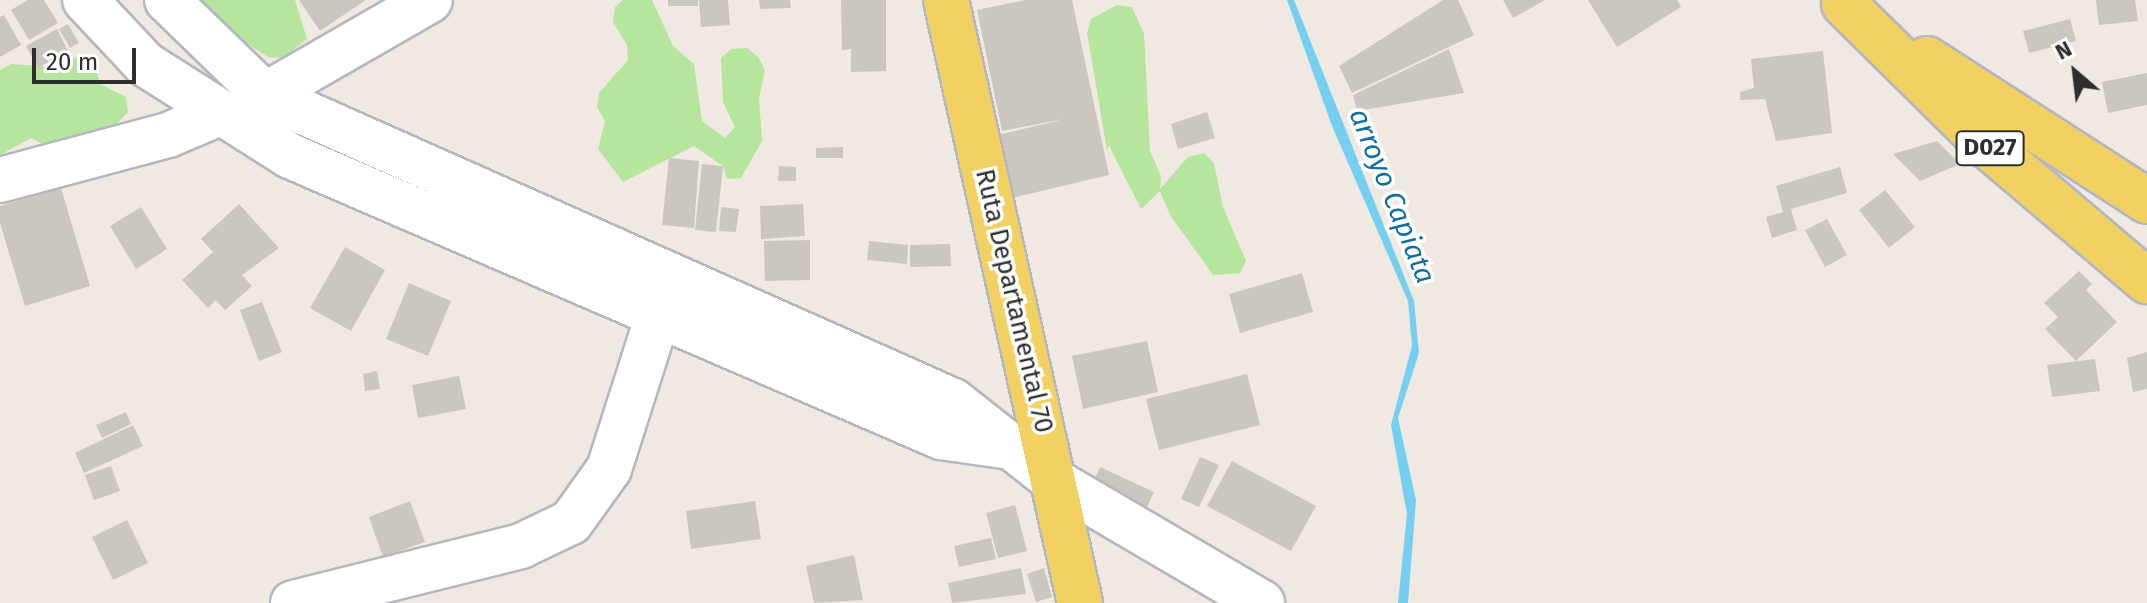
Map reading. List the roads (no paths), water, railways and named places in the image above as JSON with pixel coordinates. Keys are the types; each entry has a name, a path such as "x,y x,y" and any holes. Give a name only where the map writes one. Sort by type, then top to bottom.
{"main road":[{"name":"Ruta Departamental 70","path":"946,0 1056,482 1080,603"},
{"name":"D027","path":"1841,2 2147,201"},
{"name":"D027","path":"1841,2 1990,148 2147,281"}],"street":[{"path":"85,0 145,64 218,114 290,156 953,401 1056,482 1262,603"},
{"path":"167,0 265,95 664,296"},
{"path":"265,95 430,0"},
{"path":"0,180 168,135 218,114"},
{"path":"293,603 521,546 571,522 609,469 664,296"}],"water":[{"path":"1287,0 1294,0 1414,301 1419,353 1398,418 1416,500 1408,603 1398,603 1407,514 1391,425 1412,346 1408,301 1332,126"}],"water label":[{"name":"arroyo Capiata","path":"1392,196"}]}
